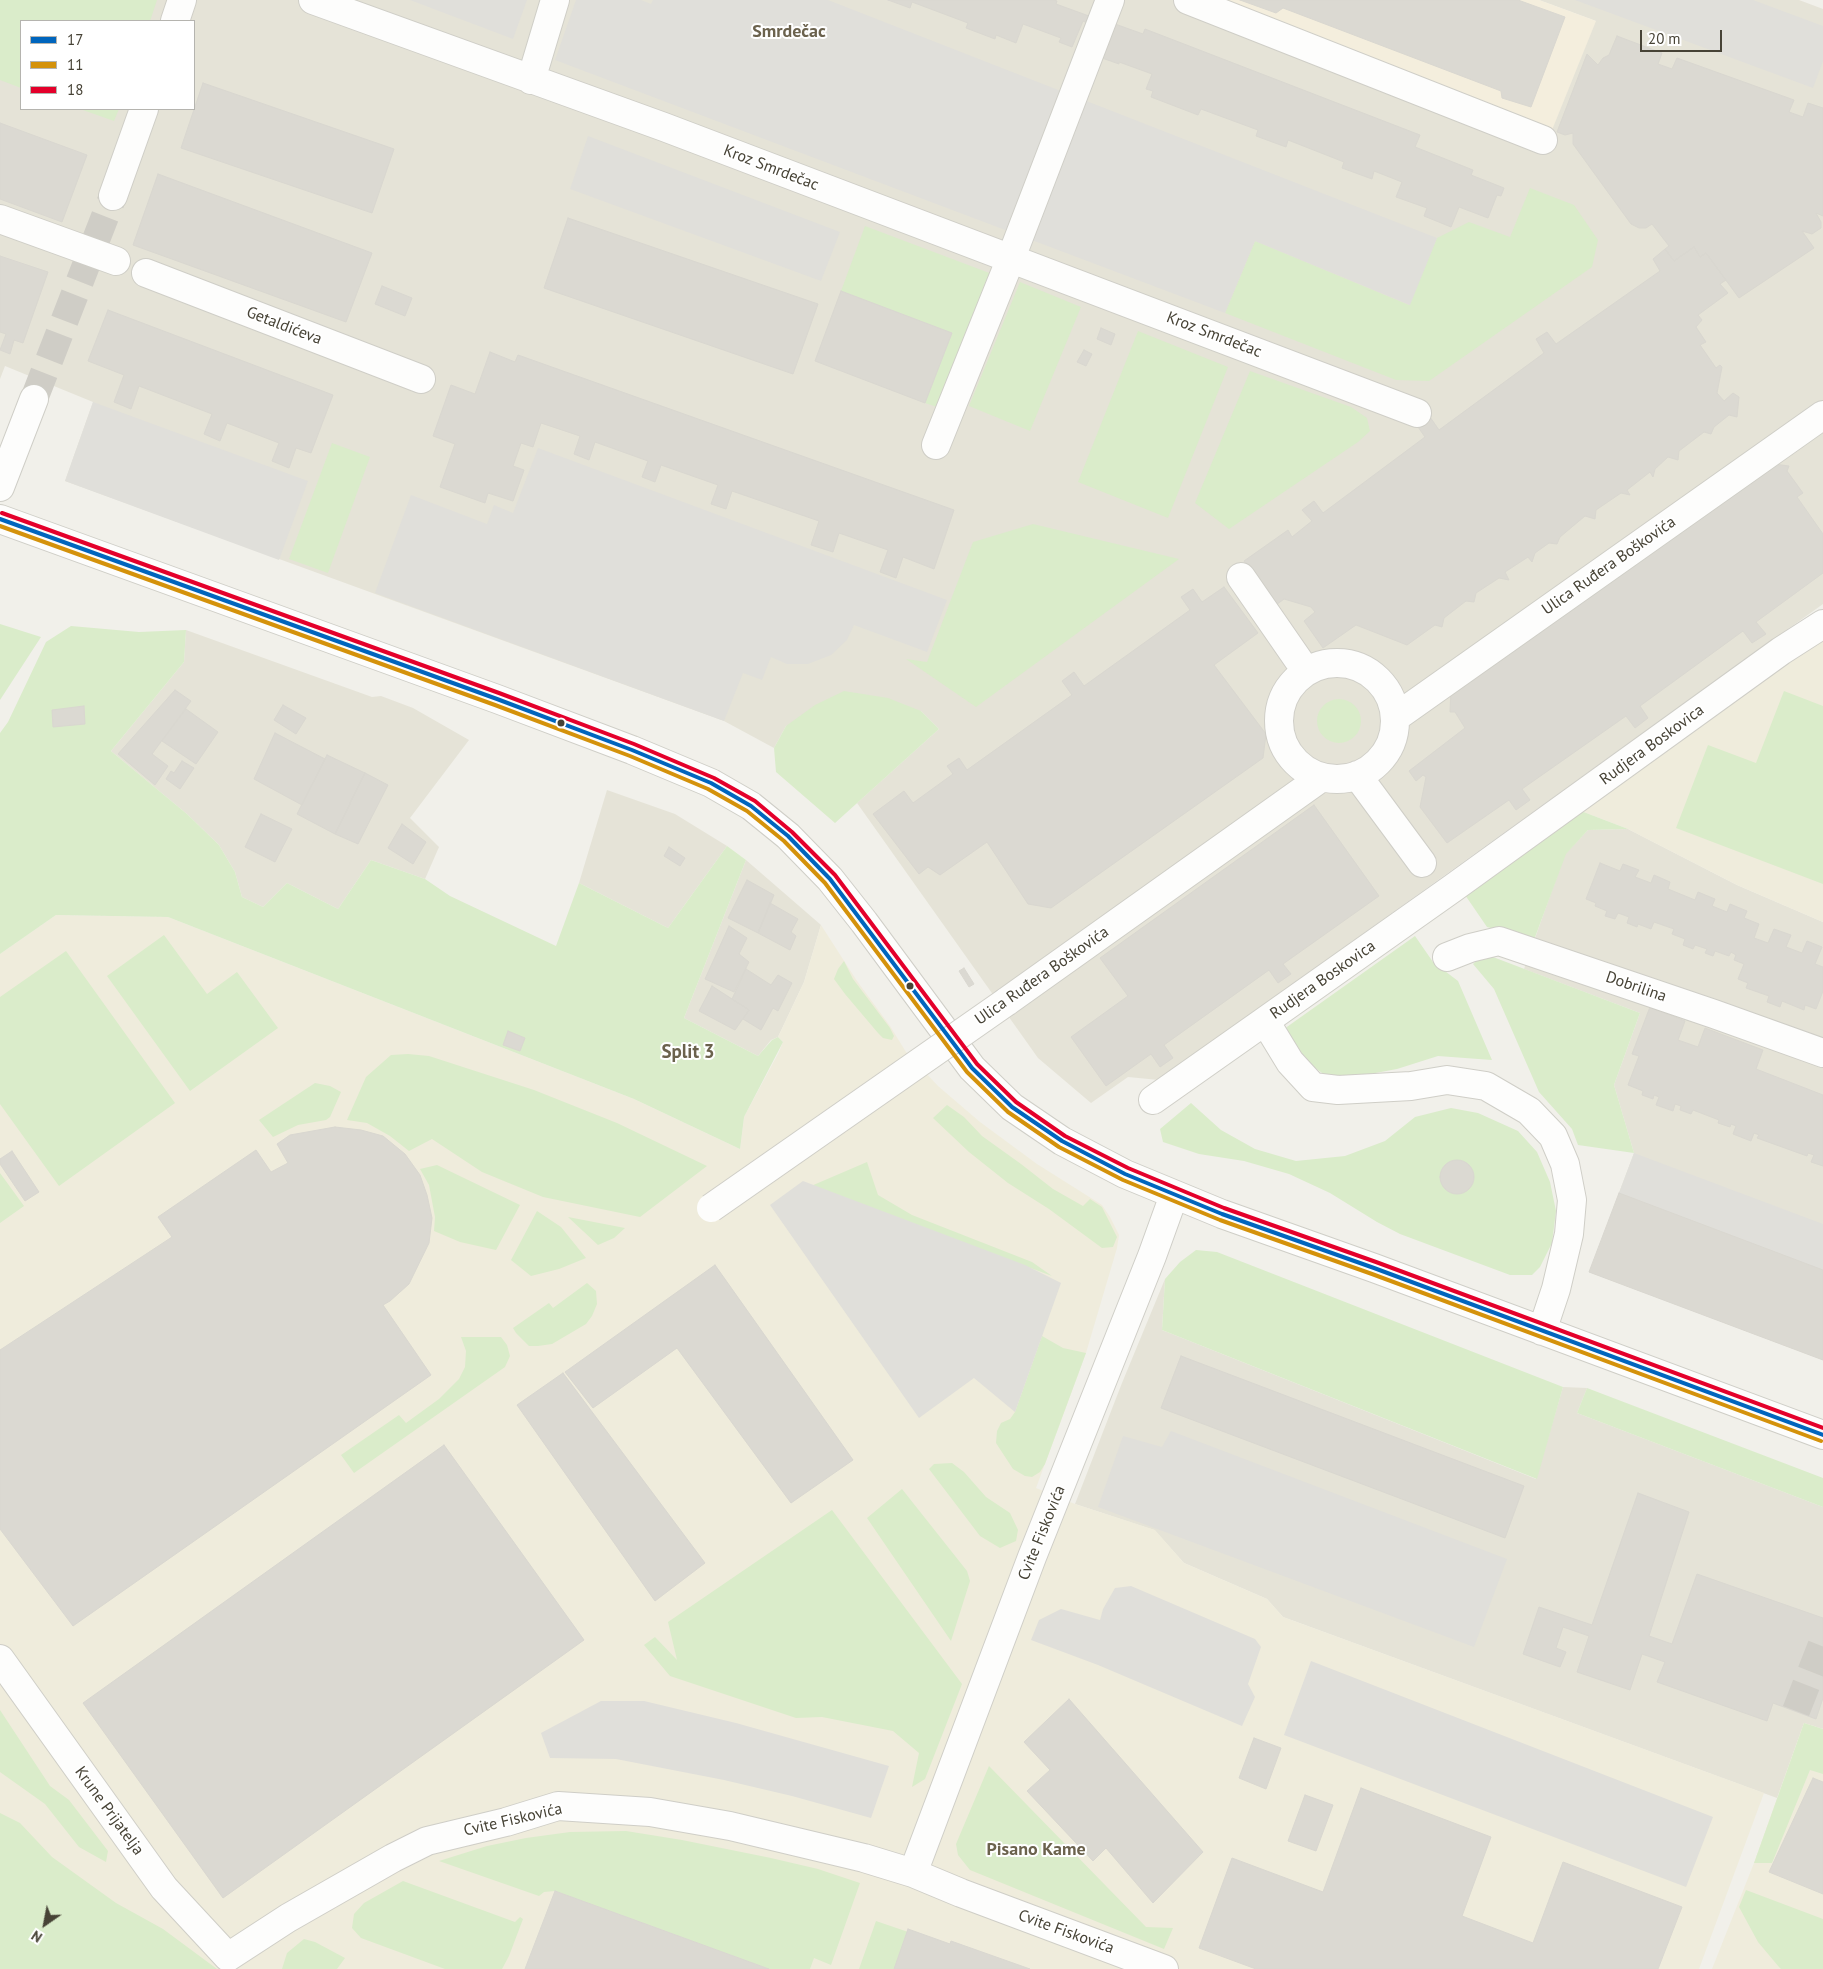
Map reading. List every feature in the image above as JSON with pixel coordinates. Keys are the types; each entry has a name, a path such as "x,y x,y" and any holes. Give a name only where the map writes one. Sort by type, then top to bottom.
{"street":[{"path":"175,20 182,0"},
{"name":"Kroz Smrdečac","path":"313,0 664,127 1417,413"},
{"path":"531,80 555,0"},
{"path":"936,445 1011,258 1110,0"},
{"path":"1188,0 1543,140"},
{"path":"113,196 144,110"},
{"path":"0,219 116,261"},
{"name":"Getaldićeva","path":"146,273 422,379"},
{"path":"0,487 34,399"},
{"name":"Ulica Ruđera Boškovića","path":"1396,717 1823,415"},
{"path":"0,519 488,696 632,750 711,783 751,806 781,830 830,879 972,1068 1012,1107 1087,1156 1222,1214 1542,1330 1823,1435"},
{"path":"1241,577 1306,671"},
{"name":"Rudjera Boskovica","path":"1542,1330 1556,1289 1569,1234 1572,1200 1566,1164 1553,1136 1529,1111 1486,1086 1447,1080 1411,1086 1338,1090 1313,1087 1290,1062 1265,1021 1454,888 1781,652 1823,624"},
{"path":"1329,662 1348,663 1366,670 1381,682 1391,699 1396,717 1390,746 1371,769 1358,776 1339,779 1322,777 1302,768 1288,754 1280,735 1278,716 1284,696 1295,680 1306,671 1329,662"},
{"path":"1358,776 1422,863"},
{"name":"Ulica Ruđera Boškovića","path":"712,1208 1322,777"},
{"name":"Dobrilina","path":"1447,957 1470,948 1500,941 1823,1053"},
{"path":"1153,1100 1265,1021"},
{"name":"Cvite Fiskovića","path":"913,1873 1032,1557 1174,1195"},
{"name":"Krune Prijatelja","path":"0,1659 164,1888 228,1957"},
{"name":"Cvite Fiskovića","path":"228,1957 288,1918 393,1858 427,1841 506,1822 558,1806 650,1812 730,1826 830,1850 913,1873 961,1893 1164,1969"}],"shaded area":[{"path":"0,0 1203,0 1596,21 1539,0 1799,0 1823,9 1823,604 1159,1080 1128,1077 1091,1103 1038,1058 857,803 939,729 921,711 786,726 774,748 724,721 65,481 93,402 5,366 0,379"},
{"path":"410,0 527,0 513,39"},
{"path":"576,0 641,0 651,4 653,0 828,0 1437,238 1410,305 1255,241 1225,313 555,60"},
{"path":"1203,0 1539,0 1596,21 1550,135"},
{"path":"1575,0 1753,0 1823,26 1823,61 1813,88"},
{"path":"588,136 840,232 821,281 570,189"},
{"path":"93,402 308,481 279,560 65,481"},
{"path":"538,448 947,600 927,652 854,625 847,640 831,655 808,664 787,664 771,657 762,680 743,673 724,721 375,593 411,495 487,524 494,505 513,513"},
{"path":"186,630 372,697 381,696 413,708 469,740 410,818 439,847 425,879 371,860 338,909 287,883 263,907 242,897 235,872 219,845 187,814 111,751 184,662"},
{"path":"1823,632 1823,922 1737,885 1628,829 1581,811"},
{"path":"607,790 675,814 727,846 668,928 579,883"},
{"path":"1628,829 1737,885 1823,922 1823,1360 1589,1272 1634,1153 1614,1085 1640,1013 1524,969 1565,854 1588,830"},
{"path":"746,860 821,925 804,982 778,1037 771,1040 758,1056 684,1018"},
{"path":"56,915 168,917 634,1099 740,1149 744,1117 779,1052 783,1042 778,1037 804,982 821,925 906,1052 938,1086 980,1122 1037,1164 1102,1205 1119,1235 1117,1248 1086,1353 1036,1488 1075,1504 1155,1530 1184,1563 1267,1599 1283,1617 1764,1793 1699,1969 0,1969 0,954"},
{"path":"1634,1153 1823,1224 1823,1270 1619,1193"},
{"path":"803,1181 1025,1265 1061,1283 1015,1412 974,1378 919,1418 770,1205"},
{"path":"1165,1279 1162,1330 1536,1479 1563,1387 1587,1388 1577,1413 1823,1507 1823,1729 1804,1723 1777,1798 1283,1617 1267,1599 1184,1563 1154,1530 1075,1504"},
{"path":"1171,1431 1507,1559 1474,1647 1098,1507 1123,1436 1162,1447"},
{"path":"1131,1586 1255,1639 1261,1647 1248,1684 1255,1697 1242,1726 1098,1665 1031,1640 1039,1620 1061,1609 1100,1620 1103,1609 1115,1588"},
{"path":"1311,1661 1713,1817 1686,1887 1284,1735"},
{"path":"601,1701 644,1701 736,1723 889,1766 871,1818 792,1796 724,1780 616,1759 550,1758 541,1733"},
{"path":"1804,1723 1823,1729 1823,1969 1712,1969 1754,1863"}],"green space":[{"path":"0,0 157,0 150,20 20,20 20,88 0,80"},
{"path":"83,110 119,110 114,121"},
{"path":"1530,188 1574,205 1598,240 1592,267 1429,381 1396,380 1225,313 1255,241 1409,305 1437,238 1469,222 1510,237"},
{"path":"865,226 992,274 937,407 925,403 952,333 841,291"},
{"path":"1020,282 1081,307 1030,431 969,406"},
{"path":"1138,331 1228,367 1168,518 1078,482"},
{"path":"1250,371 1351,407 1367,418 1370,431 1358,442 1229,529 1195,503"},
{"path":"332,443 370,457 328,573 289,559"},
{"path":"1033,524 1179,559 976,707 906,659 927,662 973,542"},
{"path":"0,624 41,637 0,700"},
{"path":"71,626 139,632 186,630 184,662 111,751 187,814 219,845 235,872 242,897 263,907 287,883 338,909 371,860 425,879 450,896 556,946 579,883 668,928 727,846 746,860 684,1018 758,1056 772,1040 778,1037 783,1042 744,1117 740,1149 634,1099 168,917 56,915 0,954 0,733 8,722 46,642"},
{"path":"844,691 888,698 921,711 939,729 835,823 776,772 774,748 786,726 815,705"},
{"path":"1784,691 1823,706 1823,884 1676,828 1708,745 1756,763"},
{"path":"1339,699 1351,703 1357,709 1361,721 1357,733 1351,739 1339,743 1327,739 1321,733 1317,721 1321,709 1327,703"},
{"path":"1581,811 1628,829 1588,830 1566,854 1534,940 1487,927 1463,892"},
{"path":"164,935 207,994 237,972 278,1028 190,1091 107,976"},
{"path":"1415,936 1433,962 1458,981 1492,1060 1438,1056 1397,1069 1359,1076 1325,1075 1305,1061 1284,1029"},
{"path":"66,951 175,1103 59,1186 0,1104 0,997"},
{"path":"1493,957 1640,1013 1614,1085 1634,1153 1578,1145 1572,1129 1539,1092 1494,989 1473,964 1478,959"},
{"path":"844,961 853,979 890,1028 894,1036 892,1040 883,1038 878,1033 834,979"},
{"path":"391,1055 429,1056 534,1090 617,1123 707,1166 640,1217 543,1197 482,1172 432,1139 409,1151 390,1136 367,1123 347,1120 366,1077"},
{"path":"315,1083 330,1086 341,1092 330,1117 326,1120 298,1125 273,1137 259,1120"},
{"path":"1191,1103 1221,1130 1255,1149 1296,1161 1345,1156 1385,1141 1415,1117 1451,1108 1478,1113 1518,1131 1537,1152 1550,1182 1556,1211 1552,1243 1540,1267 1532,1275 1510,1275 1400,1234 1330,1193 1289,1174 1244,1161 1199,1154 1163,1142 1160,1129"},
{"path":"947,1105 964,1117 982,1136 1053,1189 1083,1206 1090,1199 1102,1207 1117,1237 1113,1247 1102,1248 1049,1209 1008,1183 969,1152 933,1118"},
{"path":"867,1162 878,1195 912,1215 1032,1262 1052,1276 811,1186"},
{"path":"437,1165 520,1205 496,1250 460,1242 434,1231 435,1217 429,1185 420,1169"},
{"path":"0,1173 24,1206 0,1223"},
{"path":"537,1211 561,1227 586,1258 559,1269 531,1276 511,1260"},
{"path":"568,1217 625,1228 614,1238 598,1245"},
{"path":"1196,1250 1217,1252 1563,1387 1537,1479 1162,1330 1165,1279 1180,1262"},
{"path":"587,1283 596,1291 597,1304 586,1324 552,1344 538,1346 529,1346 516,1333 513,1328 549,1303 553,1308"},
{"path":"1042,1336 1063,1348 1086,1353 1045,1464 1040,1472 1032,1477 1025,1476 1013,1469 996,1443 997,1431 1001,1423 1010,1419 1015,1412"},
{"path":"461,1337 501,1337 507,1345 510,1356 505,1367 354,1473 341,1455 399,1415 406,1423 439,1399 459,1379 465,1367 466,1351"},
{"path":"1587,1388 1823,1478 1823,1507 1577,1413"},
{"path":"952,1463 964,1472 986,1497 1010,1513 1018,1530 1016,1541 1000,1548 980,1536 929,1469 934,1464"},
{"path":"902,1489 967,1571 970,1581 951,1641 867,1518"},
{"path":"832,1510 962,1684 925,1779 912,1787 919,1753 893,1731 822,1717 796,1718 670,1676 644,1645 655,1637 677,1660 668,1622"},
{"path":"0,1710 50,1786 69,1800 108,1851 106,1862 79,1847 45,1804 0,1772"},
{"path":"1804,1723 1823,1729 1823,1774 1810,1770 1772,1863 1754,1863"},
{"path":"989,1766 1146,1927 1173,1928 1164,1949 970,1870 958,1855 956,1844"},
{"path":"0,1813 20,1823 52,1857 116,1903 163,1929 217,1969 0,1969"},
{"path":"626,1831 771,1858 818,1869 860,1883 831,1965 814,1958 810,1969 769,1969 555,1891 544,1892 539,1896 439,1861 487,1846 526,1838 570,1832"},
{"path":"403,1881 515,1922 520,1917 523,1919 502,1969 445,1969 361,1938 352,1928 354,1914 364,1903"},
{"path":"1746,1890 1823,1919 1823,1969 1781,1969 1779,1967 1758,1942 1739,1907"},
{"path":"876,1921 949,1946 941,1969 859,1969"},
{"path":"304,1939 315,1942 345,1958 337,1969 282,1969 287,1953"}],"building":[{"path":"888,0 1054,0 1057,1 1056,4 1089,16 1087,23 1083,21 1072,47 1059,42 1061,38 1023,24 1016,43 996,35 995,39 966,28 968,23 912,2 910,8"},
{"path":"1240,0 1518,0 1565,17 1531,107 1502,98 1501,91 1283,8 1276,13"},
{"path":"1115,24 1143,34 1145,29 1420,135 1415,147 1473,170 1471,175 1504,188 1501,196 1497,195 1488,218 1459,207 1451,227 1424,216 1427,208 1396,197 1402,182 1374,171 1372,179 1342,168 1344,162 1288,140 1286,147 1256,136 1258,130 1201,109 1198,115 1151,97 1153,91 1146,89 1152,74 1102,58"},
{"path":"1617,36 1662,53 1658,64 1672,69 1677,58 1794,100 1789,112 1803,117 1808,103 1823,108 1823,216 1816,213 1821,222 1821,228 1812,234 1802,231 1814,248 1739,298 1706,253 1700,257 1694,247 1674,261 1665,249 1669,246 1652,224 1646,228 1639,228 1631,224 1573,144 1573,133 1565,135 1557,132 1587,54 1598,65 1603,58 1609,55"},
{"path":"203,83 394,149 372,213 181,148"},
{"path":"0,123 87,155 62,222 0,199"},
{"path":"158,174 372,253 346,322 133,245"},
{"path":"568,218 818,304 793,374 544,288"},
{"path":"1694,247 1700,257 1706,253 1726,280 1720,284 1728,293 1698,315 1702,320 1696,327 1706,342 1700,345 1716,368 1720,365 1722,367 1717,393 1724,401 1733,393 1739,397 1737,417 1729,415 1714,427 1711,434 1704,432 1679,451 1678,460 1668,457 1655,469 1653,477 1650,472 1627,490 1630,495 1621,493 1596,510 1595,519 1585,516 1560,537 1557,544 1549,543 1535,553 1532,562 1528,557 1505,572 1509,580 1499,578 1476,593 1474,602 1466,601 1444,618 1442,627 1435,625 1407,645 1356,625 1323,648 1304,621 1315,612 1311,607 1284,599 1276,605 1244,561 1288,530 1292,537 1312,521 1302,510 1314,501 1323,513 1425,437 1418,427 1430,417 1439,430 1544,353 1536,339 1547,332 1556,344 1660,271 1653,259 1665,249 1674,261"},
{"path":"0,256 48,272 23,343 14,340 10,354 0,350 6,334 0,332"},
{"path":"382,286 412,298 405,316 375,304"},
{"path":"841,291 952,333 925,403 815,361"},
{"path":"108,310 333,395 311,453 296,448 289,468 272,461 279,443 227,423 220,441 204,434 212,414 139,386 131,409 114,402 124,375 88,361"},
{"path":"1101,328 1115,334 1111,345 1097,339"},
{"path":"1084,350 1092,354 1086,366 1077,362"},
{"path":"490,352 515,362 518,355 954,510 934,569 903,557 896,578 880,572 888,550 839,533 833,552 811,545 819,521 732,491 726,509 711,504 718,485 661,465 655,482 642,477 648,461 595,442 589,460 574,454 580,436 541,423 533,447 521,443 513,466 524,470 513,501 488,493 485,503 440,487 455,444 433,436 451,385 475,394"},
{"path":"1766,463 1789,466 1787,471 1803,493 1797,497 1823,534 1823,573 1756,622 1766,634 1752,643 1743,631 1640,706 1648,718 1635,728 1626,716 1522,789 1530,800 1516,810 1509,800 1447,843 1420,807 1426,777 1423,775 1416,781 1409,771 1465,728 1455,712 1450,712 1451,688 1459,690 1568,605 1578,605"},
{"path":"1224,587 1258,633 1214,665 1266,734 1263,758 1051,908 1028,904 987,842 940,875 928,867 919,874 873,814 904,791 913,803 953,774 947,766 959,758 967,770 1072,695 1062,681 1074,672 1084,686 1190,610 1181,597 1193,589 1202,602"},
{"path":"175,690 191,701 152,754 168,766 155,785 118,754"},
{"path":"283,705 306,718 296,734 274,720"},
{"path":"84,706 85,724 53,727 52,710"},
{"path":"186,709 218,732 196,764 162,741"},
{"path":"275,733 325,759 302,805 254,779"},
{"path":"327,755 365,773 335,834 297,814"},
{"path":"182,761 194,768 180,789 166,779 171,771 174,773"},
{"path":"365,773 388,785 358,844 335,834"},
{"path":"1314,805 1379,896 1283,964 1291,974 1278,983 1269,970 1164,1045 1173,1058 1160,1067 1151,1054 1106,1086 1071,1037 1128,996 1100,958"},
{"path":"261,814 292,829 275,862 245,847"},
{"path":"402,824 426,842 413,864 388,848"},
{"path":"669,847 685,858 680,866 664,856"},
{"path":"1600,863 1620,871 1623,864 1639,870 1635,877 1651,883 1654,875 1670,882 1668,889 1695,900 1698,892 1715,899 1712,906 1727,912 1730,904 1747,911 1744,918 1759,924 1754,938 1768,943 1774,929 1791,935 1786,947 1802,953 1807,941 1822,947 1815,964 1823,967 1823,991 1816,1009 1805,1005 1804,1010 1782,1001 1780,1007 1767,1002 1769,996 1746,988 1748,983 1738,979 1744,964 1734,960 1736,955 1731,952 1729,956 1715,951 1713,956 1705,953 1707,949 1695,945 1693,949 1683,945 1685,939 1672,934 1674,929 1654,922 1651,929 1638,924 1637,927 1627,923 1629,917 1618,913 1615,919 1605,916 1607,911 1595,906 1596,903 1586,899"},
{"path":"747,880 774,895 758,933 728,918"},
{"path":"770,903 798,919 791,932 796,936 790,950 758,933"},
{"path":"729,926 747,938 739,954 749,962 734,992 705,979"},
{"path":"964,968 974,984 969,987 959,971"},
{"path":"746,969 771,985 778,975 792,983 778,1011 773,1008 761,1030 743,1019 749,1010 732,999"},
{"path":"712,986 749,1010 735,1030 699,1011"},
{"path":"1650,1007 1685,1021 1678,1040 1698,1047 1705,1028 1763,1050 1756,1069 1823,1095 1823,1166 1811,1162 1814,1155 1808,1153 1807,1156 1757,1138 1759,1135 1754,1133 1751,1141 1733,1134 1736,1126 1731,1124 1730,1127 1718,1123 1719,1120 1693,1110 1691,1114 1680,1110 1681,1106 1675,1104 1673,1111 1656,1105 1659,1097 1654,1095 1653,1099 1642,1095 1643,1091 1628,1085 1639,1056 1632,1054"},
{"path":"508,1031 525,1038 520,1051 503,1045"},
{"path":"335,1127 361,1130 383,1136 405,1154 420,1175 432,1218 429,1243 409,1284 383,1305 431,1375 73,1626 0,1529 0,1350 172,1237 158,1217 256,1150 271,1172 288,1163 277,1144 290,1135"},
{"path":"12,1151 39,1192 25,1201 0,1164 0,1159"},
{"path":"1457,1160 1464,1161 1469,1165 1473,1170 1473,1184 1469,1189 1464,1193 1457,1194 1450,1193 1445,1189 1441,1184 1440,1177 1441,1170 1445,1165 1450,1161"},
{"path":"1619,1193 1823,1270 1823,1360 1589,1272"},
{"path":"715,1265 853,1460 791,1503 677,1348 593,1408 565,1372"},
{"path":"1181,1356 1524,1486 1505,1538 1161,1408"},
{"path":"563,1373 705,1563 655,1601 517,1405"},
{"path":"444,1445 584,1640 223,1898 83,1703"},
{"path":"1638,1493 1689,1512 1649,1636 1672,1644 1697,1574 1823,1618 1823,1698 1816,1719 1773,1703 1767,1721 1657,1682 1665,1662 1642,1654 1630,1690 1577,1672 1589,1636 1563,1627 1556,1648 1566,1652 1560,1667 1523,1654 1539,1607 1592,1625"},
{"path":"1069,1699 1203,1852 1153,1903 1106,1848 1093,1861 1027,1791 1050,1770 1024,1742"},
{"path":"1254,1738 1281,1748 1266,1789 1239,1778"},
{"path":"1813,1778 1823,1782 1823,1894 1769,1872"},
{"path":"1361,1788 1491,1837 1462,1916 1533,1943 1563,1862 1682,1907 1658,1969 1256,1969 1199,1948 1232,1858 1323,1892"},
{"path":"1305,1795 1333,1805 1316,1851 1288,1841"},
{"path":"555,1891 769,1969 525,1969"},
{"path":"908,1929 950,1944 951,1941 1030,1969 894,1969"}],"tunnel":[{"path":"34,399 113,196"},
{"path":"1796,1711 1823,1642"}],"transit line":[{"name":"18","path":"2,513 499,693 634,744 714,778 755,801 792,832 835,875 977,1064 1016,1102 1065,1136 1128,1168 1224,1208 1376,1262 1823,1428"},
{"name":"17","path":"0,519 497,699 632,750 711,783 751,806 788,836 830,879 972,1068 1012,1107 1062,1141 1125,1174 1222,1214 1374,1268 1823,1435"},
{"name":"11","path":"0,526 495,705 630,756 708,789 747,811 784,841 825,883 967,1072 1008,1112 1059,1147 1123,1180 1220,1220 1372,1274 1821,1441"}],"district":[{"name":"Smrdečac","path":"789,32"},
{"name":"Split 3","path":"688,1053"},
{"name":"Pisano Kame","path":"1036,1850"}]}
